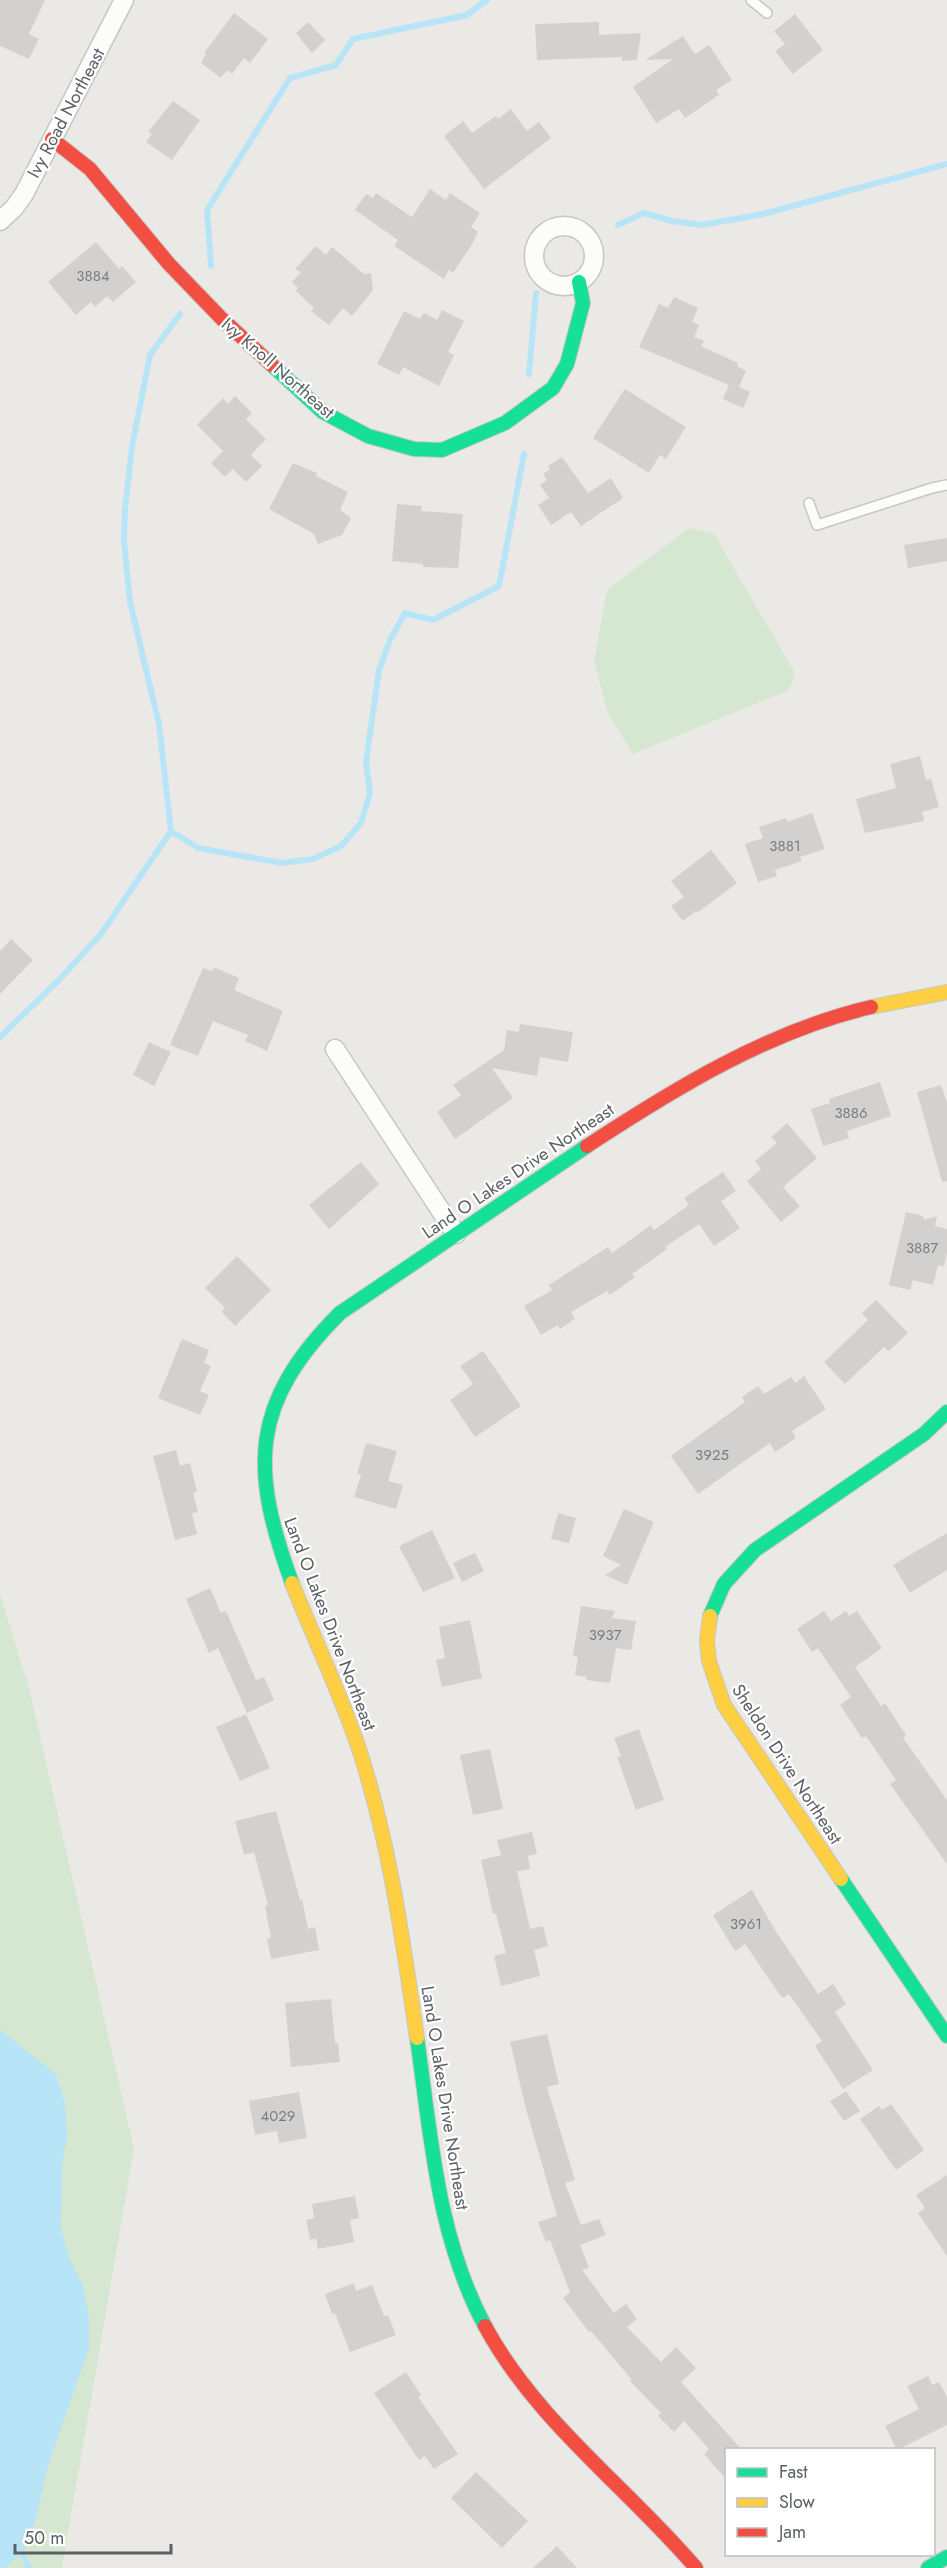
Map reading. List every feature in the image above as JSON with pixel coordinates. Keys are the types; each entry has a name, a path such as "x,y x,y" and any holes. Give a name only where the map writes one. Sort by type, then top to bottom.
{"street":[{"name":"Ivy Road Northeast","path":"0,221 14,208 24,194 124,0"},
{"name":"Ivy Knoll Northeast","path":"52,139 90,169 169,264 222,319 323,412 368,436 414,449 442,450 495,428 553,388 567,364 583,303 579,282"},
{"name":"Land O Lakes Drive Northeast","path":"696,2568 529,2394 497,2348 471,2300 454,2254 438,2190 400,1918 378,1814 345,1710 289,1577 269,1513 264,1472 268,1431 280,1392 298,1358 317,1334 340,1313 605,1133 660,1099 735,1059 819,1023 887,1002 947,992"},
{"path":"335,1049 456,1234"},
{"name":"Sheldon Drive Northeast","path":"947,1412 924,1434 738,1564 724,1582 712,1606 707,1630 706,1652 712,1680 724,1705 947,2036"},
{"path":"928,2568 947,2557"}],"lane":[{"path":"751,0 767,13"},
{"path":"809,503 818,525 947,485"}],"green space":[{"path":"689,528 714,534 795,673 789,690 633,754 608,714 594,661 607,590"},
{"path":"0,1593 30,1692 134,2149 62,2568 0,2568"}],"water":[{"path":"0,2030 56,2074 65,2104 67,2135 62,2166 61,2228 69,2258 83,2286 89,2317 89,2348 48,2466 34,2526 22,2553 5,2568 0,2568"}],"building":[{"path":"0,0 45,0 29,34 39,39 29,59 0,46"},
{"path":"234,13 268,39 250,63 244,58 232,74 227,70 221,78 201,63 206,54 204,53"},
{"path":"795,14 823,50 793,74 775,51 785,44 774,31"},
{"path":"308,22 325,40 312,53 296,33"},
{"path":"599,22 599,35 641,33 637,60 622,61 622,57 537,60 535,24"},
{"path":"683,36 695,54 709,45 732,80 716,90 719,95 685,118 679,109 656,123 633,87 673,59 645,60"},
{"path":"173,101 200,120 172,160 146,142 152,134 148,132"},
{"path":"511,109 527,131 539,122 551,138 484,189 444,136 463,121 472,133 496,116 498,119"},
{"path":"430,189 446,200 450,193 480,213 471,227 478,232 471,246 453,273 449,270 444,279 394,246 398,240 355,210 366,194 373,198 376,193 412,217"},
{"path":"96,242 119,269 122,266 136,282 113,302 107,296 95,307 91,302 76,315 48,282"},
{"path":"316,246 326,255 332,247 364,274 371,273 373,290 352,316 343,308 329,325 311,311 314,308 296,291 298,288 292,282 301,272 295,269"},
{"path":"674,297 698,308 692,322 699,325 694,337 704,341 701,346 738,363 737,366 746,371 739,387 750,392 743,408 723,399 729,385 639,347 659,304 668,308"},
{"path":"442,310 464,321 448,352 454,355 439,386 403,367 399,375 377,364 404,311 420,319 424,313 437,320"},
{"path":"625,389 686,427 666,459 660,455 649,473 593,438"},
{"path":"235,396 252,413 246,419 266,439 251,455 262,466 246,482 233,469 225,477 211,463 223,451 197,425 223,398 228,404"},
{"path":"562,457 588,493 611,478 623,498 581,526 571,512 551,525 538,505 549,498 540,485 547,480 543,474 550,469 548,466"},
{"path":"293,463 317,473 316,476 348,492 340,510 351,518 342,535 318,544 314,534 269,509"},
{"path":"397,504 422,506 421,511 463,514 458,568 423,567 423,564 392,561"},
{"path":"947,538 947,561 908,568 904,545"},
{"path":"920,756 926,780 931,779 939,807 922,812 924,821 865,833 856,799 896,788 890,764"},
{"path":"812,813 825,849 800,857 802,861 775,870 777,876 758,882 745,844 763,838 759,827 786,818 787,822"},
{"path":"711,850 737,883 683,921 671,906 684,897 671,881"},
{"path":"11,939 33,960 0,994 0,951"},
{"path":"214,967 239,978 234,990 283,1011 267,1051 245,1041 248,1035 213,1021 198,1056 170,1045 203,968 212,971"},
{"path":"520,1024 573,1032 568,1062 540,1057 537,1076 492,1068 513,1098 455,1139 437,1112 461,1095 453,1085 504,1050 507,1030 519,1032"},
{"path":"149,1042 171,1052 154,1086 133,1075"},
{"path":"880,1082 891,1116 847,1131 849,1138 823,1146 811,1109 830,1103 829,1099"},
{"path":"941,1085 947,1103 947,1181 942,1182 917,1092"},
{"path":"787,1123 817,1158 783,1187 800,1206 781,1222 747,1181 761,1169 755,1161 777,1143 771,1137"},
{"path":"361,1162 379,1184 329,1229 309,1205"},
{"path":"723,1172 736,1191 721,1201 740,1228 714,1246 699,1224 665,1247 667,1249 632,1274 635,1277 610,1295 607,1291 571,1312 575,1319 560,1329 558,1325 541,1335 524,1306 552,1290 549,1285 608,1247 612,1253 651,1225 654,1230 689,1205 684,1198"},
{"path":"906,1212 923,1216 924,1220 937,1216 935,1226 947,1229 947,1253 944,1266 938,1265 933,1285 913,1280 910,1290 889,1285"},
{"path":"237,1256 271,1290 235,1326 222,1312 225,1308 205,1288"},
{"path":"876,1300 908,1333 889,1351 884,1347 845,1384 824,1362 868,1320 862,1313"},
{"path":"182,1339 209,1350 204,1363 211,1366 200,1391 209,1395 200,1415 158,1398"},
{"path":"483,1351 521,1406 475,1437 450,1400 473,1384 460,1366"},
{"path":"804,1376 826,1409 792,1431 796,1438 775,1452 770,1443 698,1494 671,1456 745,1402 742,1397 758,1386 764,1394 791,1377 795,1383"},
{"path":"366,1443 397,1451 388,1481 403,1485 396,1509 354,1497 361,1475 357,1474"},
{"path":"176,1450 180,1466 190,1463 197,1492 193,1493 198,1512 192,1513 197,1534 175,1540 153,1456"},
{"path":"624,1509 654,1522 627,1585 605,1575 621,1565 603,1556"},
{"path":"558,1513 576,1518 569,1543 551,1539"},
{"path":"432,1530 455,1578 423,1592 399,1546"},
{"path":"947,1533 947,1570 910,1593 893,1565"},
{"path":"475,1553 484,1571 462,1582 453,1563"},
{"path":"210,1588 221,1613 226,1611 256,1680 264,1677 274,1700 247,1713 218,1648 209,1653 186,1599"},
{"path":"581,1606 615,1611 612,1618 636,1621 631,1650 616,1648 610,1683 586,1680 587,1677 575,1675 578,1657 573,1656"},
{"path":"824,1611 831,1621 846,1611 849,1616 857,1611 882,1648 855,1667 881,1706 885,1703 906,1735 903,1738 947,1800 947,1864 890,1784 896,1780 866,1736 862,1738 840,1705 851,1697 818,1648 812,1652 797,1629"},
{"path":"470,1620 482,1678 442,1687 436,1660 445,1658 439,1627"},
{"path":"246,1714 270,1768 240,1781 216,1727"},
{"path":"639,1729 664,1800 636,1810 617,1757 621,1756 614,1738"},
{"path":"490,1749 503,1809 473,1815 460,1755"},
{"path":"276,1811 300,1900 302,1899 308,1929 315,1927 319,1950 271,1959 267,1939 271,1938 265,1906 268,1905 254,1852 244,1855 235,1821"},
{"path":"532,1832 537,1854 528,1856 530,1869 517,1871 530,1929 543,1926 548,1946 534,1950 540,1976 501,1986 494,1956 506,1953 496,1914 493,1914 481,1860 501,1855 497,1840"},
{"path":"752,1890 775,1930 818,1994 833,1984 846,2004 835,2012 873,2070 843,2089 815,2046 822,2041 789,1994 782,1998 745,1944 735,1951 713,1915"},
{"path":"331,1999 335,2043 338,2043 340,2062 291,2067 285,2003"},
{"path":"547,2034 559,2084 547,2087 575,2180 565,2183 581,2225 599,2219 606,2235 580,2245 589,2268 582,2270 614,2313 626,2304 637,2319 627,2327 661,2362 676,2347 696,2368 681,2382 740,2448 725,2448 725,2478 704,2454 709,2449 684,2421 674,2432 658,2416 661,2413 630,2381 631,2379 591,2331 589,2332 563,2298 570,2292 550,2240 546,2242 538,2222 557,2216 526,2109 510,2042"},
{"path":"846,2091 860,2111 844,2121 830,2101"},
{"path":"299,2092 307,2138 279,2143 277,2131 255,2135 249,2101"},
{"path":"891,2104 924,2150 896,2170 860,2119 879,2106 882,2110"},
{"path":"947,2175 947,2256 918,2213 925,2208 916,2195"},
{"path":"355,2196 359,2218 350,2220 354,2242 318,2249 316,2238 310,2240 306,2220 314,2218 312,2204"},
{"path":"354,2283 356,2291 372,2285 384,2316 388,2315 396,2335 350,2352 325,2294"},
{"path":"406,2372 421,2395 418,2397 458,2454 434,2469 425,2456 419,2460 374,2393"},
{"path":"928,2376 932,2385 939,2382 947,2397 947,2425 901,2448 896,2448 885,2426 919,2409 907,2386"},
{"path":"476,2472 528,2521 502,2548 451,2498"},
{"path":"557,2546 577,2568 533,2568"}],"waterway":[{"path":"211,266 207,210 290,78 336,65 353,39 467,15 487,0"},
{"path":"618,225 644,213 672,221 702,225 763,214 947,164"},
{"path":"529,374 536,293"},
{"path":"0,1037 59,980 101,934 171,831 159,724 130,602 124,540 132,447 150,355 180,314"},
{"path":"171,831 198,848 282,863 313,859 341,846 361,823 370,793 366,762 379,670 390,640 405,613 433,620 499,586 524,454"},
{"path":"19,2547 29,2568"}],"traffic: fast":[{"path":"272,365 323,412 368,436 414,449 442,450 505,423 553,388 567,364 583,303 579,282"},
{"path":"292,1583 278,1542 269,1505 265,1471 266,1439 274,1408 289,1377 310,1346 340,1313 587,1146"},
{"path":"710,1616 724,1584 755,1550 924,1434 947,1412"},
{"path":"841,1879 947,2036"},
{"path":"417,2038 432,2149 446,2222 469,2292 485,2326"},
{"path":"928,2568 947,2557"}],"traffic: slow":[{"path":"871,1007 947,992"},
{"path":"292,1583 360,1752 380,1822 388,1858 417,2038"},
{"path":"710,1616 707,1641 709,1661 724,1705 841,1879"}],"traffic: jam":[{"path":"52,139 90,169 169,264 222,319 272,365"},
{"path":"587,1146 688,1083 759,1046 795,1031 871,1007"},
{"path":"485,2326 506,2360 556,2423 696,2568"}]}
